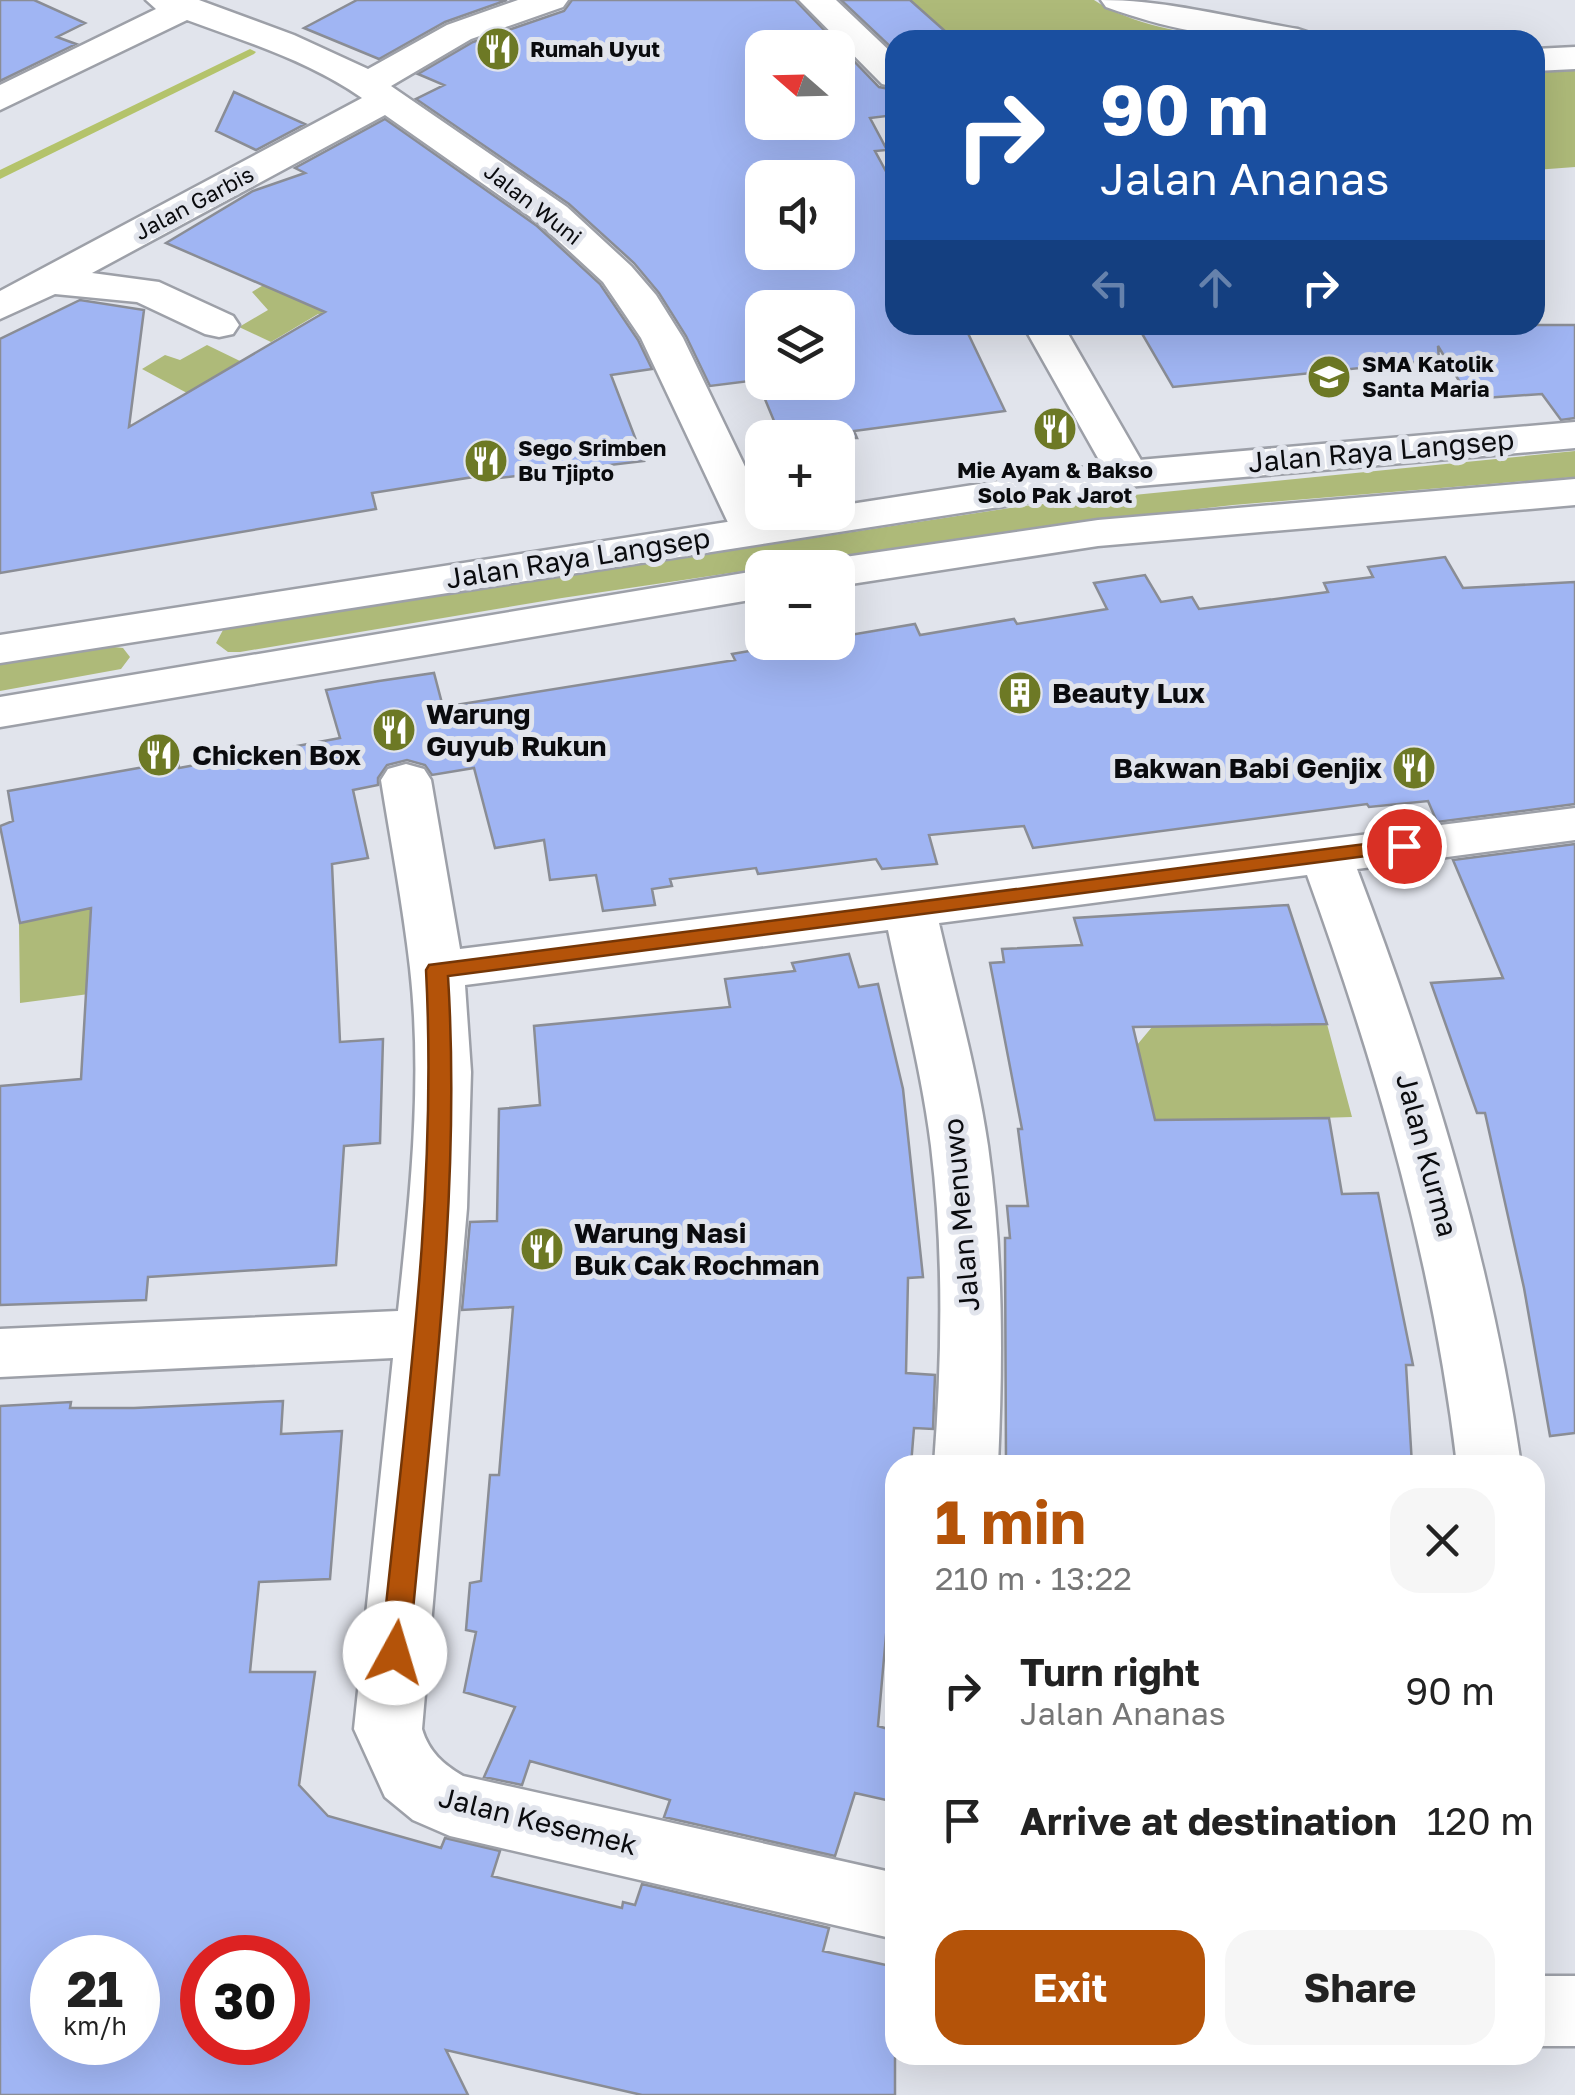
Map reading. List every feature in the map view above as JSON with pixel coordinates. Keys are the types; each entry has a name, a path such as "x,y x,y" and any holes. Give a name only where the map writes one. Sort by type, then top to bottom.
{"street":[{"name":"Jalan Garbis","path":"0,307 127,239 378,91 459,32 551,0"},
{"path":"816,0 885,66"},
{"path":"1118,0 1167,17 1238,15 1274,30"},
{"name":"Jalan Wuni","path":"195,5 298,49 378,91 552,216 616,274 662,338 745,511"},
{"path":"0,99 195,5"},
{"path":"1545,60 1575,58"},
{"path":"127,239 145,291"},
{"path":"50,282 145,291 219,325"},
{"path":"1048,335 1127,474"},
{"name":"Jalan Raya Langsep","path":"855,515 1127,474 1575,435"},
{"name":"Jalan Raya Langsep","path":"855,569 1098,532 1575,492"},
{"name":"Jalan Raya Langsep","path":"0,649 754,530"},
{"name":"Jalan Raya Langsep","path":"0,712 745,587"},
{"path":"170,621 186,683"},
{"name":"Jalan Kesemek","path":"406,780 437,970 443,1072 438,1208 388,1730 395,1758 428,1794 450,1805 885,1904"},
{"path":"437,970 1575,824"},
{"name":"Jalan Kurma","path":"1326,856 1392,1030 1431,1162 1452,1240 1487,1455"},
{"name":"Jalan Menuwo","path":"910,909 960,1159 970,1263 971,1379 967,1455"},
{"path":"0,1354 424,1333"},
{"path":"1545,2010 1575,2010"}],"green space":[{"path":"910,0 1094,0 1142,22 1173,30 944,30"},
{"path":"1545,70 1575,70 1575,167 1545,169"},
{"path":"359,227 443,304 318,314 271,342 239,327 268,310 252,292"},
{"path":"207,345 240,361 187,393 142,369 165,355 180,360"},
{"path":"1575,451 1575,477 1233,505 1032,528 855,554 855,550 745,550 745,571 240,652 228,652 216,643 223,630 234,626 1023,506"},
{"path":"105,646 123,648 130,657 121,669 0,691 0,663"},
{"path":"172,891 173,983 20,1003 19,923"},
{"path":"1327,1024 1352,1117 1156,1123 1137,1045 1152,1027"}],"building":[{"path":"0,0 34,0 85,23 57,37 76,44 0,81"},
{"path":"357,0 507,0 445,22 379,59 304,28"},
{"path":"572,0 795,0 824,30 745,30 745,140 855,140 855,62 879,87 885,88 885,116 870,118 885,146 885,150 875,151 885,170 885,335 969,335 1005,411 855,431 855,420 774,420 765,400 855,400 855,290 745,290 745,382 710,386 686,336 634,263 569,204 416,99 444,85 418,74 473,42 564,11"},
{"path":"841,0 910,0 944,30 885,30 885,42"},
{"path":"234,92 305,124 256,150 216,131"},
{"path":"385,119 537,226 600,284 638,340 652,369 611,375 644,461 482,480 480,476 372,493 376,509 0,573 0,339 80,300 144,310 129,427 325,312 166,243 253,191 305,173 295,168"},
{"path":"1545,325 1575,325 1575,418 1561,420 1542,394 1470,399 1438,346 1439,360 1173,387 1143,335 1545,335"},
{"path":"1445,557 1463,588 1575,582 1575,804 1437,822 1428,801 1369,807 1367,804 1033,848 1024,826 929,835 937,864 882,869 876,859 758,874 756,868 670,879 672,886 652,889 655,905 603,911 596,875 550,880 544,840 495,848 474,768 432,775 425,765 407,760 387,765 378,785 353,790 368,858 332,864 340,1042 383,1039 380,1143 344,1146 336,1265 148,1277 146,1300 0,1305 0,1086 81,1079 91,908 20,923 0,826 13,821 8,791 178,761 179,768 340,738 326,690 379,681 434,673 443,707 735,660 732,654 745,652 745,660 855,660 855,634 915,624 920,635 1107,609 1094,583 1145,575 1161,602 1192,597 1199,609 1328,592 1324,583 1373,577 1368,567"},
{"path":"1575,844 1575,1433 1550,1436 1524,1288 1485,1113 1477,1113 1431,983 1503,978 1453,860"},
{"path":"1288,905 1327,1024 1133,1027 1155,1120 1329,1118 1342,1194 1378,1193 1413,1365 1406,1365 1411,1455 1006,1455 1005,1238 1010,1238 1007,1206 1028,1206 1018,1129 1022,1129 990,963 1004,962 1002,949 1082,945 1074,918"},
{"path":"849,954 859,987 878,984 903,1089 923,1277 908,1278 906,1373 935,1375 933,1429 914,1428 912,1455 885,1455 885,1647 878,1726 885,1728 885,1800 855,1793 835,1856 664,1817 670,1800 530,1761 522,1785 484,1777 515,1707 464,1692 476,1632 466,1630 470,1583 481,1581 490,1475 499,1475 513,1307 462,1310 470,1222 497,1221 499,1109 540,1105 534,1026 730,1007 725,979 795,971 792,963"},
{"path":"283,1401 281,1434 342,1431 330,1579 259,1582 250,1672 315,1672 299,1785 328,1816 441,1848 445,1838 500,1851 492,1876 622,1908 623,1902 635,1905 642,1884 829,1928 823,1951 885,1965 885,2065 895,2065 895,2095 642,2095 446,2050 468,2095 0,2095 0,1406 71,1402 70,1408 134,1408"}],"waterway":[{"path":"0,175 250,52"}],"place":[{"name":"Rumah Uyut","path":"498,49"},
{"name":"SMA Katolik Santa Maria","path":"1329,377"},
{"name":"Mie Ayam & Bakso Solo Pak Jarot","path":"1055,429"},
{"name":"Sego Srimben Bu Tjipto","path":"486,461"},
{"name":"Beauty Lux","path":"1020,693"},
{"name":"Warung Guyub Rukun","path":"394,730"},
{"name":"Chicken Box","path":"159,755"},
{"name":"Bakwan Babi Genjix","path":"1414,768"},
{"name":"Warung Nasi Buk Cak Rochman","path":"542,1249"}],"route":[{"path":"395,1653 438,1208 443,1072 437,970 1404,846"}]}
